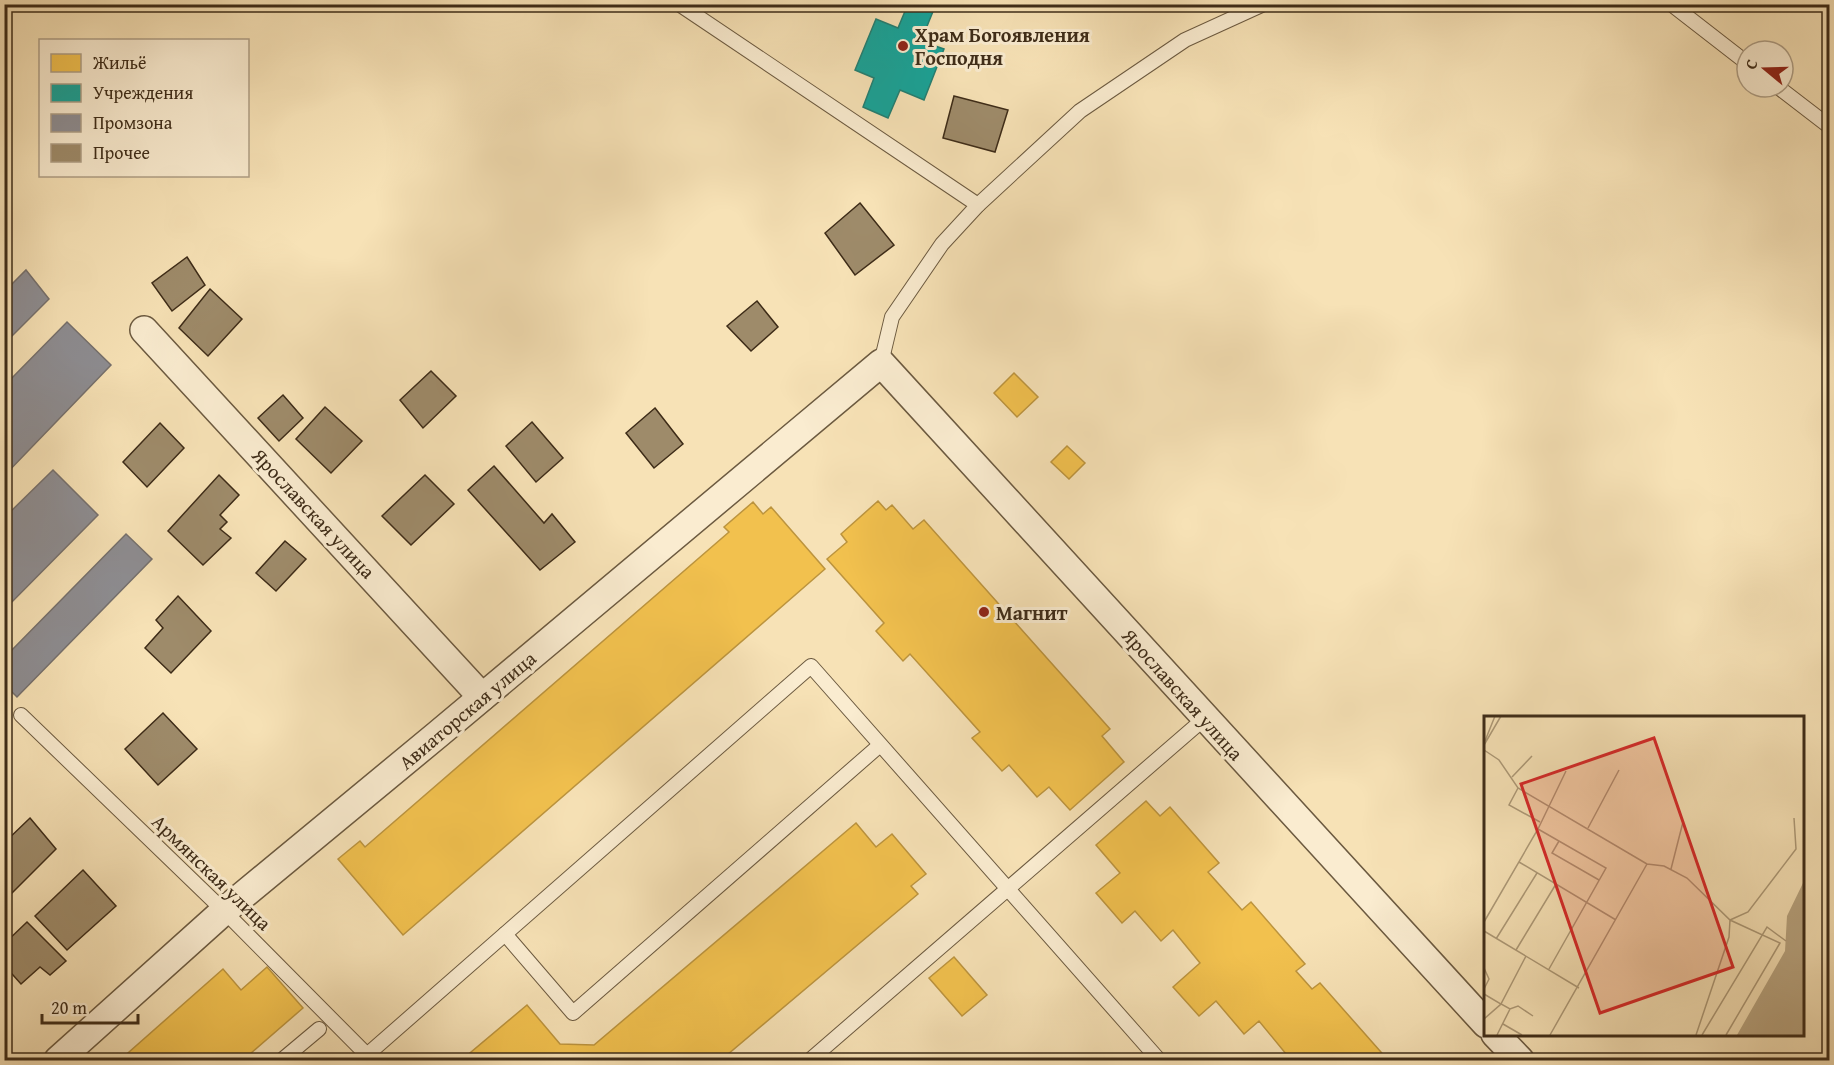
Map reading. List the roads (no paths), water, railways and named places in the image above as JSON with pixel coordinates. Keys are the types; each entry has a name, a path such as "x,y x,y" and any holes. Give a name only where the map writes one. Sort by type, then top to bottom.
{"street":[{"name":"Ярославская улица","path":"144,330 482,697"},
{"name":"Авиаторская улица","path":"58,1060 224,911 881,363"},
{"name":"Ярославская улица","path":"881,363 1484,1022"},
{"path":"1496,1035 1520,1060"}],"lane":[{"path":"679,4 978,205"},
{"path":"881,363 892,317 942,244 978,205 1080,111 1185,40 1264,4"},
{"path":"1671,4 1735,54"},
{"path":"1794,99 1830,127"},
{"path":"370,1058 505,934 811,666 1159,1060"},
{"name":"Армянская улица","path":"21,715 224,911 370,1058"},
{"path":"810,1060 1205,718"},
{"path":"505,934 573,1013 880,745"},
{"path":"282,1060 319,1029"}],"place":[{"name":"Храм Богоявления Господня","path":"903,46"},
{"name":"Магнит","path":"984,612"}]}
